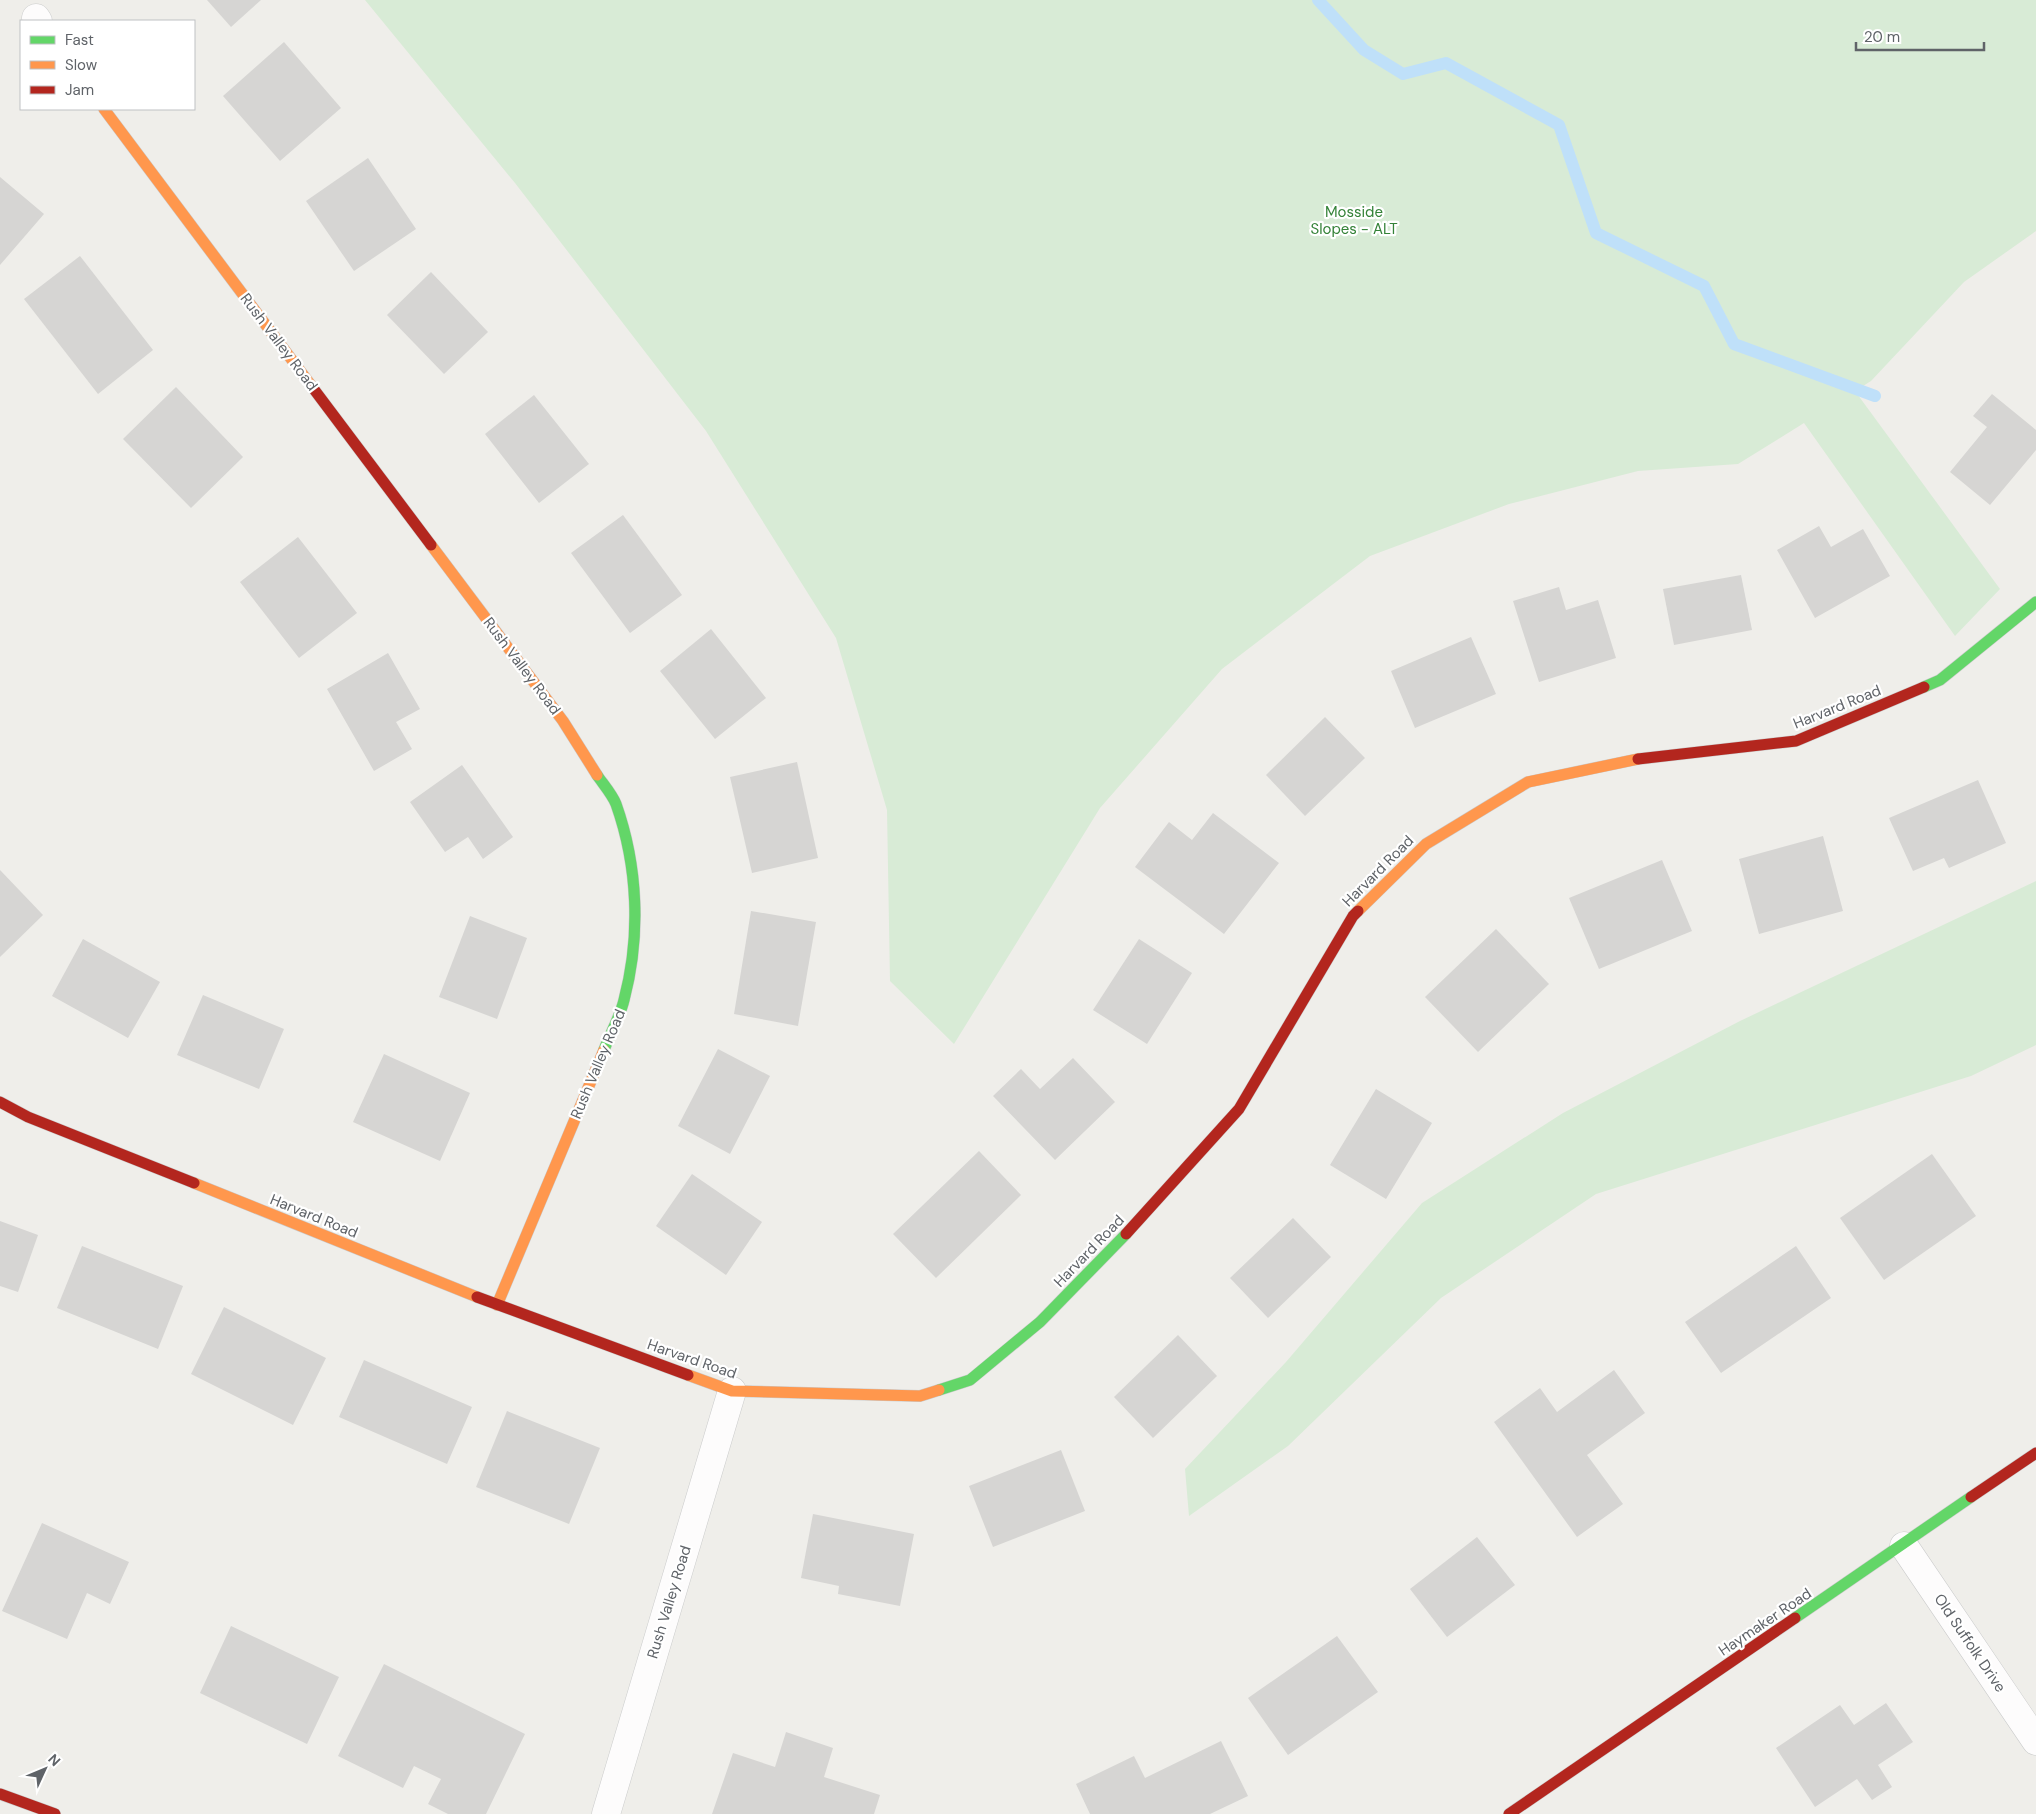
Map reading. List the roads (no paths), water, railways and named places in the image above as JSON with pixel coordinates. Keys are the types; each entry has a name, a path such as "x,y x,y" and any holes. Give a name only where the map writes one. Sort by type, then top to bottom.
{"street":[{"name":"Rush Valley Road","path":"105,110 563,721 615,802 630,854 634,901 634,944 624,1001 497,1305"},
{"name":"Harvard Road","path":"0,1102 28,1117 497,1305 732,1391 920,1396 970,1380 1040,1322 1118,1243 1239,1109 1353,916 1426,844 1528,782 1632,760 1796,741 1940,680 2036,602"},
{"name":"Rush Valley Road","path":"606,1814 732,1391"},
{"name":"Haymaker Road","path":"1509,1814 1904,1546 2036,1453"},
{"name":"Old Suffolk Drive","path":"1904,1546 2036,1741"},
{"path":"0,1794 55,1814"}],"waterway":[{"path":"1318,0 1364,50 1403,74 1446,63 1559,125 1596,233 1704,286 1734,344 1875,396"}],"park label":[{"name":"Mosside Slopes - ALT","path":"1354,220"}]}
